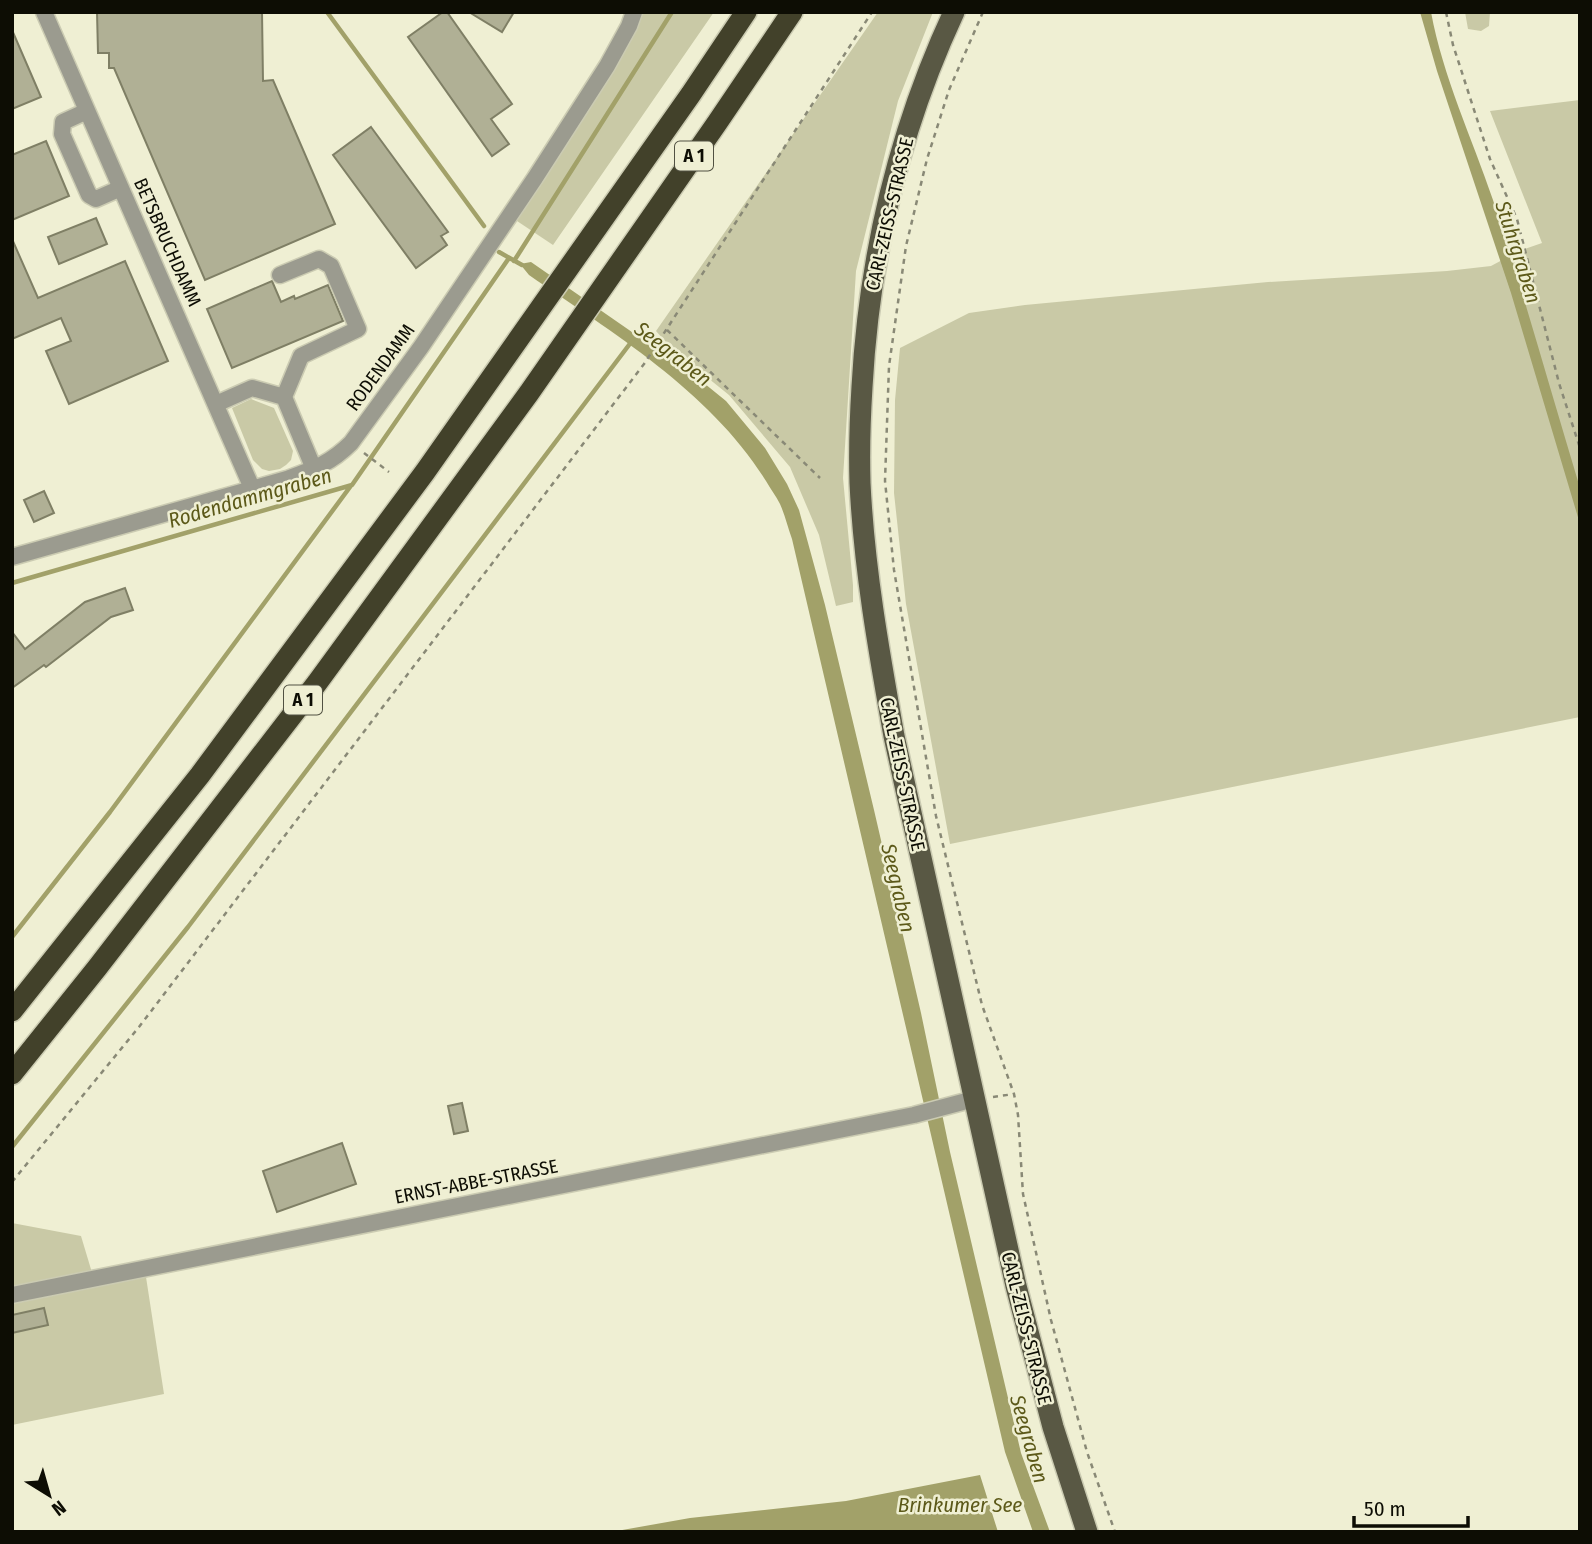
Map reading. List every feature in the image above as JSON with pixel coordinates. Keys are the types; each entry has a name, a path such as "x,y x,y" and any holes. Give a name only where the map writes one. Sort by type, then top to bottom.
{"highway":[{"name":"A 1","path":"12,1011 200,775 425,472 746,12"},
{"name":"A 1","path":"12,1074 317,683 529,393 792,12"}],"main road":[{"name":"CARL-ZEISS-STRASSE","path":"954,12 925,82 906,138 874,270 863,356 860,482 871,599 894,736 1033,1356 1087,1532"}],"street":[{"name":"BETSBRUCHDAMM","path":"44,12 252,488"},
{"name":"RODENDAMM","path":"12,557 288,479 337,456 351,443 421,347 536,178 607,66 634,12"},
{"path":"87,111 64,122 62,134 89,195 96,199 121,188"},
{"path":"280,275 319,258 331,266 358,329 301,356 284,397 314,469"},
{"path":"216,404 251,388 284,397"},
{"name":"ERNST-ABBE-STRASSE","path":"12,1295 914,1115 974,1100"}],"path":[{"path":"12,1182 139,1027 644,365 872,12"},
{"path":"983,12 949,90 927,159 906,246 888,366 885,481 894,570 936,816 982,1005 1014,1094 1018,1115 1023,1194 1051,1320 1087,1452 1115,1532"},
{"path":"1446,12 1453,45 1490,159 1517,219 1559,383 1580,448"},
{"path":"667,330 820,478"},
{"path":"351,443 389,472"},
{"path":"974,1100 1014,1094"}],"green space":[{"path":"636,12 714,12 553,245 514,219"},
{"path":"878,12 933,12 898,101 856,271 843,478 853,602 836,606 819,535 790,467 729,395 672,349 656,331"},
{"path":"1465,12 1490,12 1489,26 1481,31 1468,29"},
{"path":"1580,100 1580,717 950,844 906,604 894,493 895,400 900,348 969,313 1025,305 1268,282 1491,266 1519,251 1542,243 1490,111"},
{"path":"251,399 274,408 293,451 291,460 280,469 262,469 253,460 232,408"},
{"path":"12,1223 81,1236 93,1276 12,1291"},
{"path":"146,1277 164,1394 12,1425 12,1304"}],"water":[{"path":"1420,12 1431,12 1450,84 1504,236 1580,488 1580,524 1511,293"},
{"path":"531,262 673,358 726,401 765,448 799,510 825,605 874,810 950,1152 1021,1453 1050,1532 1033,1532 1005,1452 792,539 782,508 743,449 718,419 658,366 529,275 520,264"},
{"name":"Brinkumer See","path":"980,1475 998,1532 611,1532 690,1518 846,1501"}],"building":[{"path":"97,12 262,12 263,81 273,80 335,224 205,280 114,68 109,68 109,53 98,53"},
{"path":"443,12 447,12 512,104 491,119 509,144 492,156 408,37"},
{"path":"469,12 514,12 502,32"},
{"path":"12,30 41,97 12,109"},
{"path":"371,127 448,232 441,236 447,245 416,268 333,155"},
{"path":"46,141 69,196 12,220 12,155"},
{"path":"96,218 107,244 59,264 48,237"},
{"path":"12,239 38,298 125,261 168,361 69,404 46,351 71,341 61,318 12,339"},
{"path":"272,281 281,302 328,285 343,321 232,368 207,309"},
{"path":"44,491 54,513 34,522 24,500"},
{"path":"125,588 133,610 111,617 46,667 44,665 12,688 12,632 25,649 85,602"},
{"path":"462,1103 468,1131 454,1134 448,1106"},
{"path":"342,1143 356,1184 277,1212 263,1171"},
{"path":"44,1308 48,1325 12,1333 12,1315"}],"waterway":[{"path":"327,12 484,226"},
{"path":"514,261 672,12"},
{"name":"Rodendammgraben","path":"499,252 522,265"},
{"name":"Rodendammgraben","path":"12,583 352,485 509,258"},
{"name":"Seegraben","path":"12,1147 188,927 632,341"},
{"path":"12,937 110,812 350,487"}],"water label":[{"name":"Stuhrgraben","path":"1518,252"}]}
